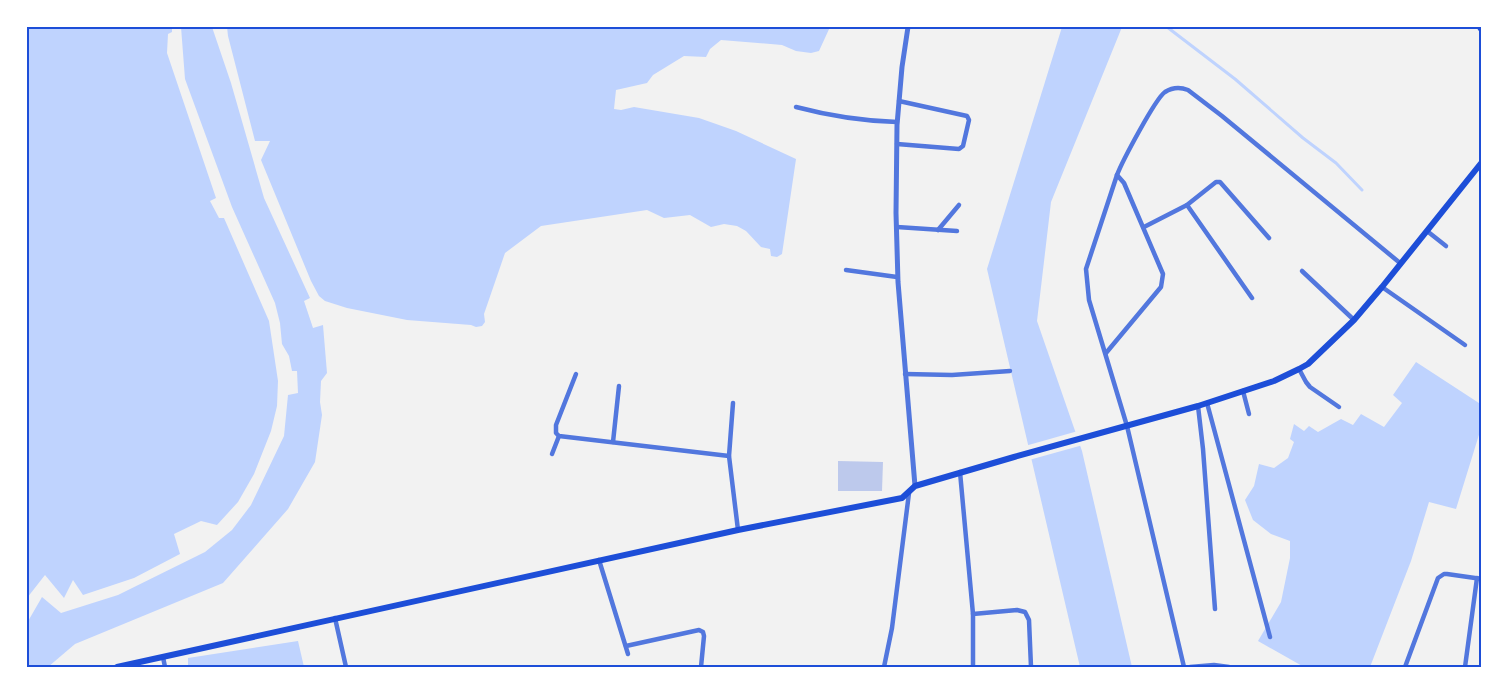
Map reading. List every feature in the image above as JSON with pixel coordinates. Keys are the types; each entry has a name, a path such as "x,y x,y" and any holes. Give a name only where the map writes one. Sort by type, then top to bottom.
{"main road":[{"path":"117,667 738,530 902,498 915,486 1198,406 1274,381 1314,359 1354,320 1482,162"}],"street":[{"path":"908,27 897,122 897,277 915,486"},
{"path":"1184,667 1127,426 1089,300 1086,269 1123,161 1160,97 1173,88 1183,88 1222,117 1400,263"},
{"path":"897,144 959,149 963,146 969,120 967,116 899,101"},
{"path":"796,107 835,117 897,122"},
{"path":"1106,353 1161,287 1163,274 1124,183 1117,176"},
{"path":"1144,227 1187,205 1213,184 1220,182 1269,238"},
{"path":"938,230 958,205"},
{"path":"1187,205 1252,298"},
{"path":"897,227 957,231"},
{"path":"1427,231 1446,246"},
{"path":"846,270 897,277"},
{"path":"1302,271 1354,320"},
{"path":"1382,287 1465,345"},
{"path":"1299,369 1310,387 1339,407"},
{"path":"905,374 986,374 1010,371"},
{"path":"559,436 556,432 556,425 576,374"},
{"path":"613,442 619,386"},
{"path":"1243,391 1249,414"},
{"path":"733,403 729,456 738,530"},
{"path":"1207,403 1270,637"},
{"path":"1198,406 1215,609"},
{"path":"559,436 729,456"},
{"path":"552,454 559,436"},
{"path":"960,472 973,614 973,667"},
{"path":"884,667 892,628 909,493"},
{"path":"599,560 628,654"},
{"path":"1405,667 1438,578 1444,574 1479,579 1465,667"},
{"path":"973,614 1017,610 1025,612 1029,620 1031,667"},
{"path":"335,618 346,667"},
{"path":"626,646 699,630 704,636 701,667"},
{"path":"163,657 165,667"},
{"path":"1190,667 1214,665 1229,667"}],"path":[{"path":"1478,27 1482,34"}],"water":[{"path":"27,27 172,27 172,32 168,34 167,53 216,198 210,201 219,218 224,218 269,321 278,381 277,406 271,431 254,474 238,502 217,525 201,521 174,534 180,554 134,578 83,595 73,580 64,598 45,575 27,598"},
{"path":"181,27 212,27 231,83 264,198 310,298 304,301 313,328 323,325 327,373 321,381 322,415 315,462 288,509 223,583 75,644 48,667 27,667 27,623 42,597 61,613 118,595 205,552 232,530 251,505 284,436 288,395 298,393 297,371 292,371 289,356 282,344 275,303 232,207 185,79"},
{"path":"227,27 830,27 819,51 811,53 796,51 782,45 721,40 710,49 706,57 684,56 653,75 647,83 616,90 614,109 634,107 699,118 736,131 796,159 782,254 777,257 771,256 770,249 761,247 746,231 737,226 724,224 711,227 690,215 664,218 647,210 541,226 505,253 484,314 485,322 482,326 476,327 407,320 347,308 325,301 319,296 261,160 270,141 255,141"},
{"path":"1062,27 1122,27 1051,202 1037,321 1082,451 1132,667 1080,667 987,269"},
{"path":"1416,362 1482,405 1482,425 1456,509 1429,502 1411,561 1370,667 1304,667 1258,641 1281,602 1290,558 1290,541 1271,534 1253,520 1245,500 1254,486 1259,464 1274,468 1288,458 1294,442 1290,439 1294,424 1304,431 1309,426 1318,432 1341,419 1353,425 1361,414 1384,427 1402,403 1393,395"},
{"path":"298,641 304,667 188,667 188,658"}],"pier":[{"path":"1078,431 1083,445 1029,460 1025,446"}],"building":[{"path":"838,461 883,462 882,491 838,491"}],"waterway":[{"path":"1167,27 1235,79 1303,138 1336,163 1362,190"}]}
